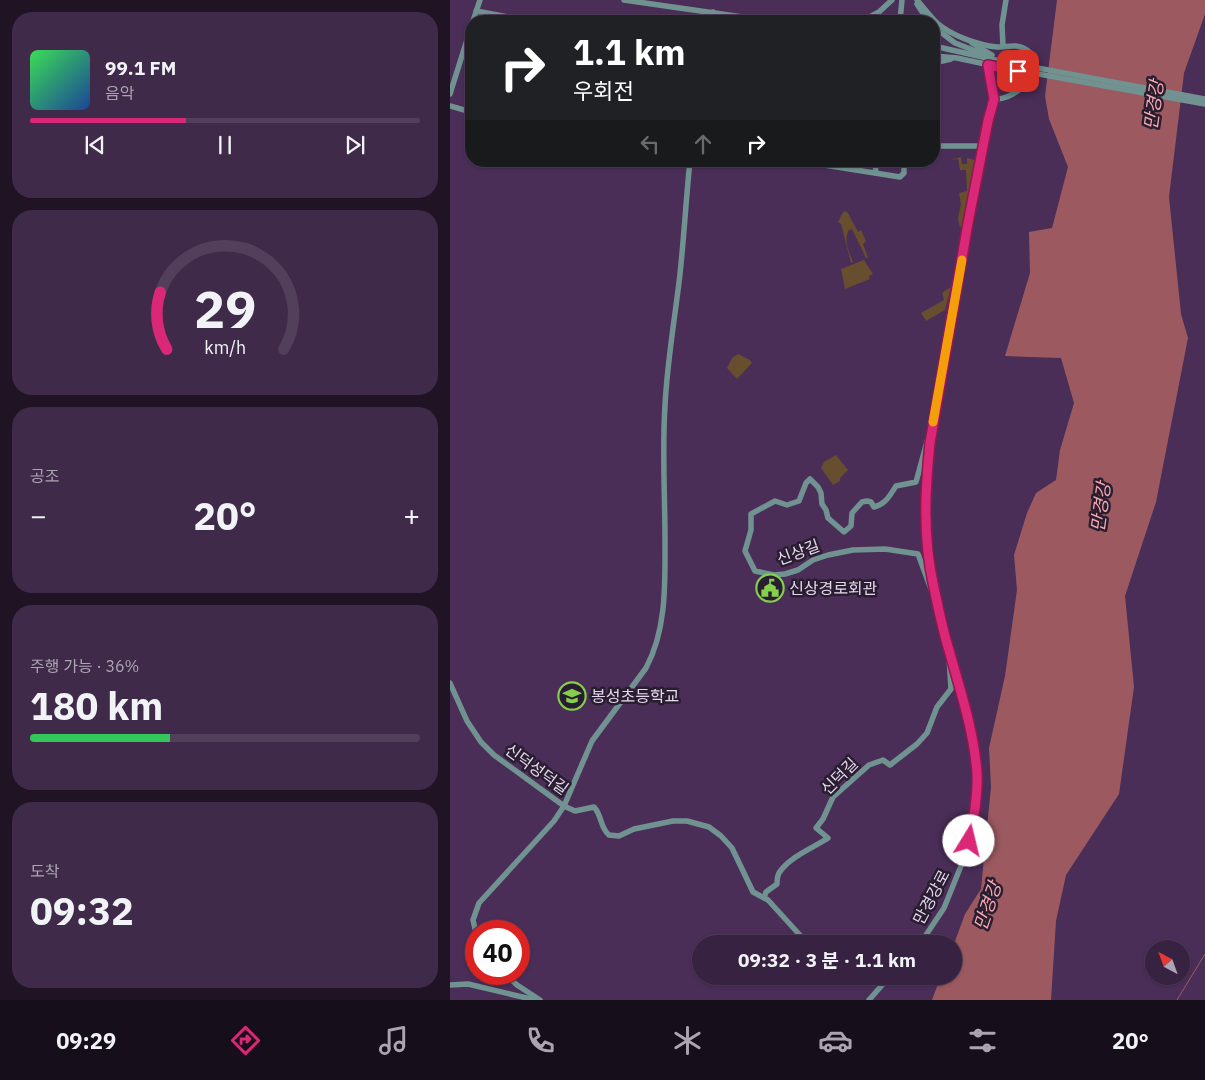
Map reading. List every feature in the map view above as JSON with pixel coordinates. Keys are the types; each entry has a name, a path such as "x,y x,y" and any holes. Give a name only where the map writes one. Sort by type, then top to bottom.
{"street":[{"path":"475,15 480,0"},
{"path":"624,0 732,15"},
{"path":"873,15 892,0"},
{"path":"901,15 904,0"},
{"path":"904,0 905,15"},
{"path":"916,0 924,15"},
{"path":"916,0 930,15"},
{"path":"993,61 1001,46 1006,0"},
{"path":"476,11 492,15"},
{"path":"940,25 968,39 1001,46 1012,45 1027,50 1035,60 1035,70 1031,80 1005,98 994,99"},
{"path":"940,32 955,43 993,61"},
{"path":"968,39 993,61"},
{"path":"450,94 465,46"},
{"path":"940,48 993,61 1205,104"},
{"path":"940,57 993,61 1205,99"},
{"path":"940,62 957,58"},
{"name":"만경강로","path":"926,935 944,908 960,872 969,841 977,774 971,734 931,575 926,523 927,472 933,423 968,223 994,99 993,61"},
{"path":"450,106 465,110"},
{"path":"940,146 984,146"},
{"path":"474,920 479,903 546,831 564,806 592,742 639,679 652,658 661,625 665,583 664,426 666,390 682,259 690,167"},
{"path":"838,167 900,177 904,173 904,167"},
{"path":"876,167 876,173"},
{"name":"신상길","path":"933,423 916,482 896,486 888,499 878,506 874,507 871,502 867,501 862,502 852,513 852,521 847,530 844,532 828,518 822,504 821,493 810,479 806,483 799,500 787,505 774,501 752,514 751,530 745,551 755,571 774,575 798,570 813,560 845,551 880,548 918,554 939,612"},
{"name":"신덕길","path":"764,898 766,892 776,884 778,875 784,867 828,838 816,828 823,819 833,797 850,784 869,765 883,760 890,764 917,744 926,733 937,707 951,689 949,650"},
{"name":"신덕성덕길","path":"450,683 467,721 481,742 494,755 564,806 575,811 594,807 606,833 613,836 624,834 634,829 673,821 688,821 709,828 721,836 732,848 750,887 757,895 771,903 800,935"},
{"path":"450,985 468,984 536,1000"},
{"path":"504,992 512,985"},
{"path":"520,985 540,1000"},
{"path":"869,1000 882,985"}],"shaded area":[{"path":"961,157 962,164 967,164 967,158 975,160 965,220 960,228 958,218 961,204 959,193 967,191 966,170 960,170 958,159 951,160"},
{"path":"845,211 858,232 861,230 866,241 863,244 868,258 866,258 852,229 847,234 847,246 853,262 851,263 841,224 838,222"},
{"path":"864,260 873,274 869,276 870,279 845,289 841,269"},
{"path":"951,287 945,310 926,321 921,313 944,300 942,293"},
{"path":"738,354 752,363 737,379 727,368 732,358"},
{"path":"836,455 848,470 840,478 840,481 833,485 821,468 824,462"}],"water":[{"name":"만경강","path":"1057,0 1205,0 1205,14 1184,73 1169,197 1181,314 1188,338 1156,502 1125,596 1134,687 1119,794 1066,875 1056,921 1051,1000 932,1000 938,985 962,985 962,935 957,935 965,914 981,889 991,787 989,748 1005,676 1017,590 1014,555 1027,513 1036,493 1056,480 1060,450 1074,403 1061,358 1005,356 1030,273 1029,232 1052,228 1068,167 1049,119 1045,96"}],"waterway":[{"path":"1177,1000 1205,954"}],"slow traffic":[{"path":"933,422 962,260"}],"place":[{"name":"신상경로회관","path":"770,588"},
{"name":"봉성초등학교","path":"572,696"}],"route":[{"path":"969,841 977,780 976,767 969,724 932,582 926,542 927,472 930,443 968,223 994,99 988,65 1018,71"}]}
